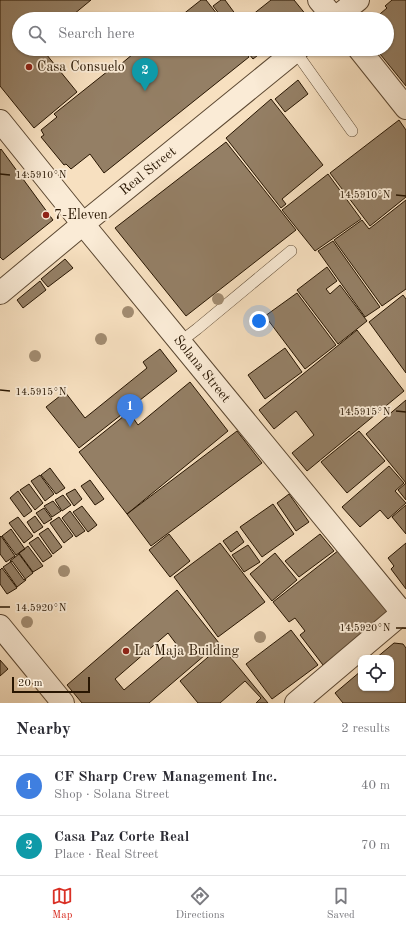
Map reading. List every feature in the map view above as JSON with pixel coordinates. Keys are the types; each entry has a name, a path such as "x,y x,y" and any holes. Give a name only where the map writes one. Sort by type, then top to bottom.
{"street":[{"path":"319,0 328,12"},
{"path":"343,12 358,0"},
{"name":"Real Street","path":"0,293 289,56"},
{"path":"365,56 406,108"},
{"name":"Solana Street","path":"0,121 180,342 405,613"},
{"path":"296,703 405,613"},
{"path":"0,626 63,703"}],"lane":[{"path":"300,56 352,131"},
{"path":"180,342 197,330 291,251"}],"building":[{"name":"Casa Consuelo","path":"0,0 91,0 76,12 12,12 12,56 48,56 77,92 34,128 0,86"},
{"path":"201,0 206,0 215,12 186,12"},
{"path":"221,0 225,0 234,12 218,12 213,6"},
{"path":"271,0 294,0 304,12 256,12"},
{"path":"392,0 406,0 406,86 382,56 394,56 394,12 382,12 387,8 385,6"},
{"path":"131,56 249,57 104,173 90,154 71,169 66,164 64,165 41,137 44,135 41,130 57,117 54,114 113,67 115,69"},
{"path":"298,80 308,94 285,112 275,99"},
{"path":"271,99 323,165 282,199 286,204 281,208 226,138"},
{"path":"399,120 406,130 406,197 370,226 330,173"},
{"path":"226,142 296,230 186,316 115,228"},
{"path":"1,149 53,220 3,260 0,257"},
{"path":"328,174 361,219 315,251 282,210"},
{"path":"406,200 406,289 382,306 334,240 362,220 369,229"},
{"path":"333,241 380,307 365,317 318,251"},
{"path":"65,259 73,268 48,287 41,279"},
{"path":"327,267 337,281 326,289 330,294 340,285 367,321 338,344 297,290"},
{"path":"40,281 46,290 23,308 17,300"},
{"path":"297,293 336,345 305,369 265,316"},
{"path":"403,295 406,299 406,373 369,322"},
{"path":"357,330 404,391 307,471 292,453 314,435 296,411 274,429 259,410"},
{"path":"285,348 302,372 265,399 248,375"},
{"path":"160,349 177,371 79,448 46,407 65,392 85,418 147,368 143,362"},
{"path":"190,382 228,431 127,514 79,452 129,412 138,425"},
{"path":"406,400 406,483 366,434"},
{"path":"237,431 262,463 151,546 127,514"},
{"path":"359,431 385,461 347,493 321,462"},
{"path":"389,466 404,483 395,491 406,503 388,519 380,510 360,527 342,507"},
{"path":"50,468 65,488 56,494 41,475"},
{"path":"40,475 54,494 45,501 31,481"},
{"path":"90,480 104,499 95,505 81,486"},
{"path":"406,483 406,500 398,490"},
{"path":"29,484 43,503 35,510 20,490"},
{"path":"75,489 82,499 74,506 66,494"},
{"path":"18,491 32,511 24,517 10,498"},
{"path":"289,494 309,522 296,531 277,503"},
{"path":"63,495 71,505 62,511 55,500"},
{"path":"53,501 61,511 52,517 44,506"},
{"path":"273,504 294,534 262,557 240,527"},
{"path":"406,505 406,534 392,517"},
{"path":"82,506 97,525 88,532 73,512"},
{"path":"44,508 52,519 44,524 36,513"},
{"path":"70,511 85,531 76,537 62,518"},
{"path":"35,516 43,527 34,533 27,522"},
{"path":"18,517 33,536 24,543 9,523"},
{"path":"59,517 73,536 64,543 50,523"},
{"path":"48,528 62,547 53,554 39,534"},
{"path":"11,529 25,549 16,555 2,536"},
{"path":"237,531 244,542 231,552 223,541"},
{"path":"169,534 190,561 170,577 149,550"},
{"path":"320,534 334,551 299,577 285,561"},
{"path":"1,536 15,556 6,562 0,554"},
{"path":"38,537 52,556 43,562 29,543"},
{"path":"220,543 265,602 218,637 174,577"},
{"path":"406,543 406,589 391,569 394,566 388,558"},
{"path":"248,545 260,562 244,572 232,555"},
{"path":"28,546 43,566 33,572 19,553"},
{"path":"339,550 389,613 323,665 300,635 305,631 295,618 289,622 273,602"},
{"path":"275,553 297,580 272,601 250,574"},
{"path":"19,554 33,573 24,580 10,561"},
{"path":"12,561 26,580 17,587 3,567"},
{"path":"2,568 17,588 7,594 0,584 0,570"},
{"name":"La Maja Building","path":"177,590 219,643 149,703 82,703 67,685","holes":["168,633 177,645 124,690 115,679"]},
{"path":"291,630 318,665 272,699 246,664"},
{"path":"394,643 403,644 406,648 406,703 343,703 335,693 358,674 358,691 394,691 394,655 380,655"},
{"path":"221,646 268,703 256,703 261,698 245,681 220,703 198,703 180,681"},
{"path":"0,660 8,669 0,676"}],"place":[{"name":"Casa Consuelo","path":"29,67"},
{"name":"Casa Paz Corte Real","path":"145,91"},
{"name":"7-Eleven","path":"46,215"},
{"name":"CF Sharp Crew Management Inc.","path":"130,427"},
{"name":"La Maja Building","path":"126,651"}]}
